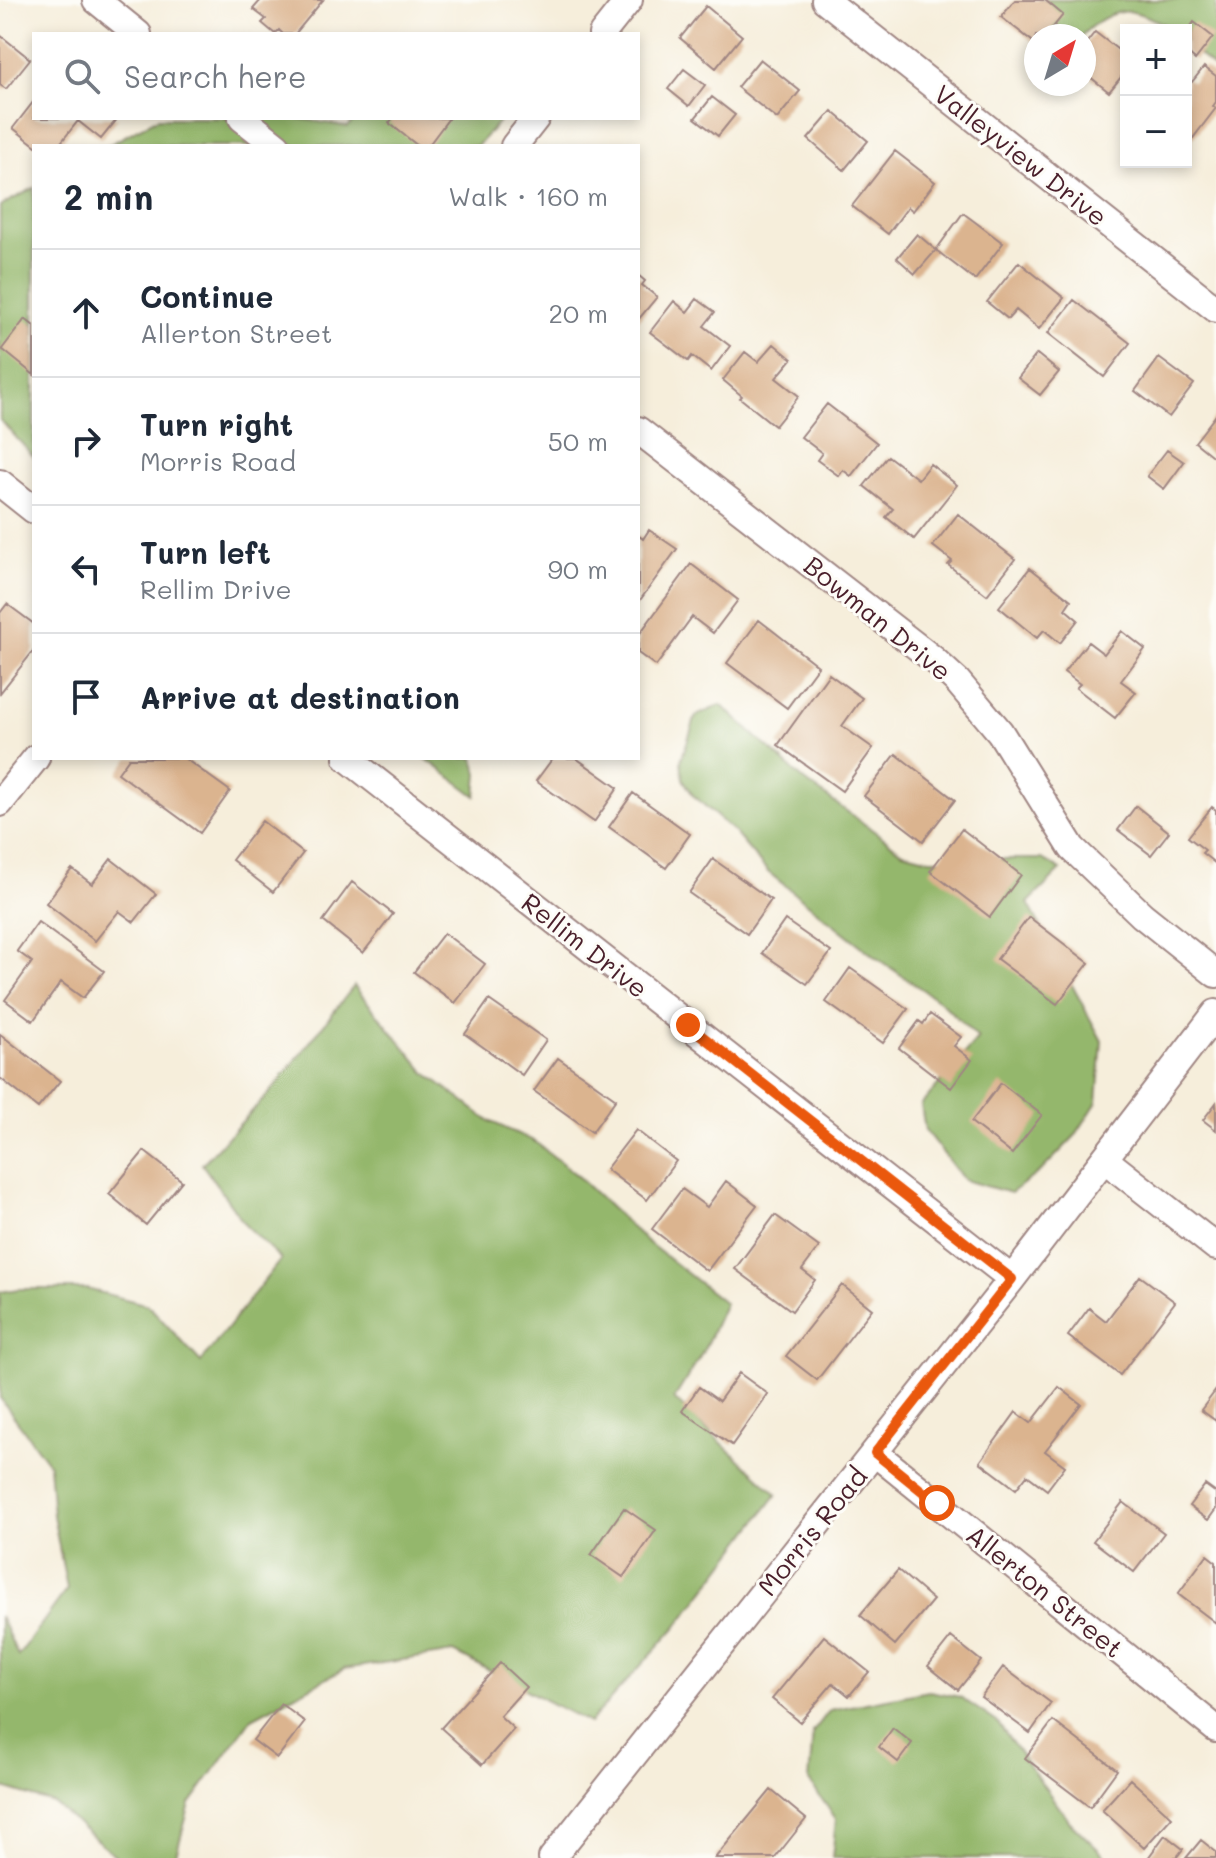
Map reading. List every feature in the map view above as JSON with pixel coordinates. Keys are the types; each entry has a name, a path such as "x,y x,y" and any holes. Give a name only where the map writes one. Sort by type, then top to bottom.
{"street":[{"path":"96,0 136,32"},
{"path":"604,32 629,0"},
{"name":"Valleyview Drive","path":"825,0 1216,309"},
{"path":"244,120 274,144"},
{"path":"516,144 534,120"},
{"name":"Bowman Drive","path":"640,432 949,673 1000,732 1072,848 1142,915 1216,974"},
{"path":"0,483 32,508"},
{"path":"0,803 34,760"},
{"name":"Rellim Drive","path":"350,760 1012,1279"},
{"name":"Morris Road","path":"552,1858 1012,1279 1216,1013"},
{"path":"1104,1159 1216,1247"},
{"name":"Allerton Street","path":"875,1453 1216,1729"}],"green space":[{"path":"1040,0 1216,0 1216,70 1192,48 1192,24 1165,24 1139,13 1125,12 1095,24 1049,24"},
{"path":"154,120 308,120 348,127 353,120 500,120 479,144 111,144"},
{"path":"32,189 32,455 0,420 0,206"},
{"path":"721,705 805,781 903,852 930,859 1042,859 1061,870 1028,903 1102,1041 1097,1102 1075,1136 1043,1169 1011,1193 964,1180 925,1130 921,1105 978,1038 942,1003 875,957 768,872 733,831 693,795 683,779 681,760 696,716"},
{"path":"428,760 474,760 478,774 476,796"},
{"path":"354,986 426,1073 489,1121 534,1141 573,1172 646,1241 725,1303 704,1350 674,1399 777,1494 682,1620 589,1723 454,1652 344,1669 252,1718 190,1804 175,1858 118,1858 53,1803 0,1787 0,1616 18,1656 67,1589 53,1515 49,1464 0,1398 0,1292 87,1289 148,1305 201,1362 281,1259 246,1226 202,1164 273,1089"},
{"path":"929,1691 960,1697 997,1722 1070,1822 1107,1858 832,1858 836,1819 809,1781 813,1732 830,1710"}],"building":[{"path":"261,0 323,0 297,32 273,32 262,23 266,19 253,9"},
{"path":"1015,0 1045,0 1063,15 1056,24 1024,24 1024,35 1001,17"},
{"path":"706,6 742,36 716,68 680,38"},
{"path":"1194,22 1213,37 1195,60 1192,57"},
{"path":"1096,33 1120,51 1120,78 1109,92 1096,82"},
{"path":"0,35 30,59 6,89 0,85"},
{"path":"760,59 800,91 777,119 737,87"},
{"path":"1204,67 1216,76 1216,102 1213,106 1216,108 1193,138 1192,137 1192,82"},
{"path":"684,69 705,85 689,106 668,89"},
{"path":"712,97 735,115 718,136 695,118"},
{"path":"32,104 32,120 116,120 101,139 78,121 60,144 33,144 13,128"},
{"path":"832,111 868,141 844,170 808,139"},
{"path":"391,120 448,120 430,144 415,144 389,123"},
{"path":"895,151 935,182 913,211 908,207 888,234 852,206"},
{"path":"963,213 1003,243 975,280 936,250"},
{"path":"917,234 936,250 915,274 897,258"},
{"path":"1019,262 1064,298 1039,329 1016,310 1008,319 987,302"},
{"path":"640,277 645,281 642,285 657,297 640,318"},
{"path":"697,299 715,312 704,326 730,346 711,371 692,356 688,361 650,332 674,301 687,312"},
{"path":"1074,300 1130,343 1104,377 1048,333"},
{"path":"25,319 32,324 32,373 2,349"},
{"path":"774,344 792,359 776,378 799,396 775,426 723,380 745,352 758,362"},
{"path":"1037,354 1059,372 1040,395 1018,378"},
{"path":"1159,358 1194,384 1169,417 1135,391"},
{"path":"827,404 877,443 851,476 843,470 839,476 817,460 822,453 801,437"},
{"path":"1216,415 1216,459 1195,442"},
{"path":"1167,450 1184,462 1164,489 1147,476"},
{"path":"888,456 918,479 930,464 957,485 914,539 886,517 893,509 864,486"},
{"path":"958,514 1015,559 987,595 948,565 952,561 933,546"},
{"path":"649,530 677,549 640,600 640,537 643,539"},
{"path":"691,564 738,600 713,633 692,617 656,666 640,654 640,633"},
{"path":"1030,568 1071,600 1065,609 1078,620 1060,643 1044,630 1037,638 999,607"},
{"path":"7,604 32,623 32,653 0,693 0,613"},
{"path":"759,620 818,666 787,708 727,663"},
{"path":"1122,631 1145,649 1121,681 1136,692 1115,718 1076,688 1080,684 1064,672 1088,642 1104,654"},
{"path":"829,674 862,698 842,726 873,748 842,791 778,745"},
{"path":"896,754 955,800 923,841 864,796"},
{"path":"128,760 187,760 230,791 200,833 118,773"},
{"path":"552,760 579,760 618,788 594,822 536,781"},
{"path":"633,793 690,834 666,868 609,827"},
{"path":"1136,806 1169,832 1151,855 1118,830"},
{"path":"1212,807 1216,810 1216,864 1202,853 1205,850 1188,837"},
{"path":"262,821 303,853 273,892 232,860"},
{"path":"962,829 1021,875 990,917 930,871"},
{"path":"111,859 156,894 134,922 119,911 95,941 46,903 72,869 92,884"},
{"path":"713,859 771,900 747,934 689,893"},
{"path":"352,882 393,914 363,953 323,921"},
{"path":"1029,917 1089,963 1057,1004 997,959"},
{"path":"785,920 831,952 807,984 762,953"},
{"path":"38,922 104,971 83,998 61,982 33,1021 5,1000 32,962 17,951"},
{"path":"444,933 485,964 455,1003 414,972"},
{"path":"850,968 908,1009 883,1043 826,1002"},
{"path":"489,1000 546,1040 522,1075 465,1034"},
{"path":"930,1014 961,1037 954,1046 972,1060 951,1088 899,1048 919,1021 923,1024"},
{"path":"0,1034 60,1081 38,1108 0,1078"},
{"path":"558,1058 616,1099 592,1132 534,1091"},
{"path":"1001,1083 1042,1115 1012,1154 971,1122"},
{"path":"1216,1103 1216,1130 1203,1120"},
{"path":"636,1130 676,1161 647,1200 606,1169"},
{"path":"144,1151 182,1181 146,1225 109,1194"},
{"path":"726,1181 757,1205 707,1271 652,1229 682,1189 707,1207"},
{"path":"775,1215 819,1247 802,1270 815,1280 792,1311 735,1269"},
{"path":"1140,1276 1175,1302 1120,1375 1068,1336 1089,1308 1106,1321"},
{"path":"842,1285 872,1309 817,1380 786,1356"},
{"path":"739,1373 768,1394 732,1445 682,1411 699,1387 719,1401"},
{"path":"1059,1387 1081,1404 1045,1451 1065,1466 1047,1490 1027,1475 1016,1489 980,1462 1016,1412 1031,1423"},
{"path":"1216,1390 1216,1421 1201,1410"},
{"path":"1205,1485 1216,1493 1216,1509 1208,1520 1189,1506"},
{"path":"1123,1502 1164,1533 1134,1572 1093,1541"},
{"path":"624,1508 656,1530 623,1577 591,1555"},
{"path":"1207,1555 1216,1562 1216,1623 1178,1594"},
{"path":"898,1570 933,1600 895,1645 860,1615"},
{"path":"824,1636 869,1672 849,1696 833,1683 800,1722 772,1699"},
{"path":"951,1637 981,1661 958,1690 928,1666"},
{"path":"500,1663 526,1687 500,1716 514,1729 482,1765 441,1728"},
{"path":"1003,1667 1051,1703 1030,1733 981,1697"},
{"path":"281,1704 305,1722 277,1758 253,1740"},
{"path":"1053,1721 1117,1770 1090,1807 1025,1758"},
{"path":"893,1728 912,1743 898,1762 879,1747"},
{"path":"1130,1779 1172,1817 1144,1848 1102,1810"},
{"path":"771,1790 806,1819 775,1858 715,1858"},
{"path":"1165,1835 1183,1849 1176,1858 1148,1858"},
{"path":"1201,1840 1216,1852 1216,1858 1186,1858"}],"route":[{"path":"688,1025 1012,1279 875,1453 937,1503"}]}
